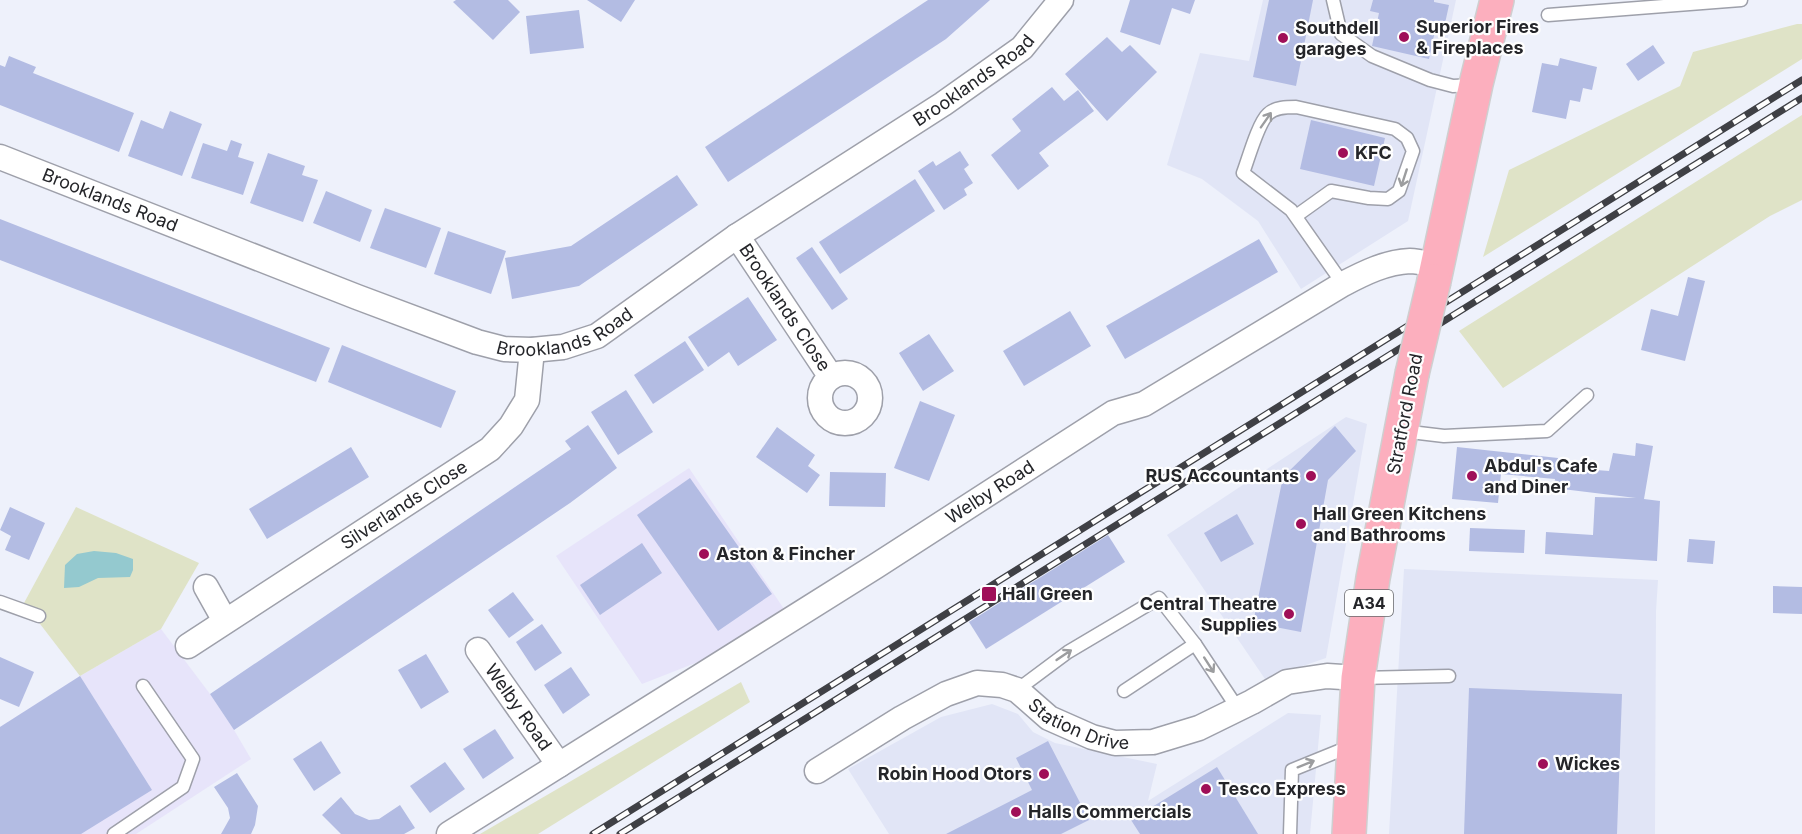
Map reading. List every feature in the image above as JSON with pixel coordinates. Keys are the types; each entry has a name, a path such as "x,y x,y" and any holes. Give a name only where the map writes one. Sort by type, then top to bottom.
{"highway":[{"name":"Stratford Road","path":"1348,834 1358,678 1372,578 1412,374 1476,84 1497,0"}],"street":[{"name":"Brooklands Road","path":"0,157 335,289 477,342 504,349 532,350 563,347 597,336 737,236 943,104 1022,48 1061,0"},
{"name":"Brooklands Close","path":"737,236 831,377"},
{"name":"Welby Road","path":"449,834 876,566 1113,413 1144,404 1365,273 1392,263 1411,261 1436,273"},
{"name":"Silverlands Close","path":"188,646 490,449 511,426 527,400 532,350"},
{"path":"206,587 225,621"},
{"name":"Welby Road","path":"478,650 559,765"},
{"name":"Station Drive","path":"818,771 902,718 946,694 976,683 1002,685 1017,690 1050,718 1092,737 1115,743 1153,742 1199,728 1287,682 1327,676 1358,678"}],"lane":[{"path":"1333,0 1341,34 1372,56 1430,80 1453,86 1476,84"},
{"path":"1548,15 1741,0"},
{"path":"1296,216 1331,191 1389,199 1399,191 1413,151 1407,138 1395,129 1296,107 1284,107 1268,113 1260,128 1244,174 1291,210 1343,284"},
{"path":"1401,431 1444,436 1546,431 1587,394"},
{"path":"1017,690 1068,652 1159,597 1195,644 1238,709"},
{"path":"0,602 39,616"},
{"path":"1124,691 1195,644"},
{"path":"1358,678 1449,676"},
{"path":"114,834 183,787 193,759 143,686"},
{"path":"1290,834 1292,770 1354,745"}],"shaded area":[{"path":"1263,0 1456,0 1408,221 1301,289 1258,221 1202,179 1167,165 1200,53 1249,61"},
{"path":"1346,417 1367,424 1326,658 1265,679 1167,535"},
{"path":"689,468 786,612 703,660 642,684 556,556"},
{"path":"1404,569 1658,580 1655,834 1389,834"},
{"path":"161,629 210,694 251,759 136,834 0,834 0,727 80,676"},
{"path":"992,704 1018,714 1033,732 1055,743 1157,764 1148,801 1288,713 1321,715 1310,834 889,834 848,769 941,717"}],"green space":[{"path":"1802,24 1802,59 1483,257 1509,170 1680,86 1693,52"},
{"path":"1802,115 1802,200 1770,216 1503,388 1459,331"},
{"path":"76,507 199,563 161,629 80,676 24,603"},
{"path":"741,682 750,702 538,834 480,834"}],"water":[{"path":"94,551 116,553 133,559 133,570 130,577 98,578 79,587 64,588 65,565 77,554"}],"building":[{"path":"456,0 508,0 520,12 493,40 453,2"},
{"path":"587,0 635,0 621,22"},
{"path":"928,0 990,0 946,39 728,182 705,147"},
{"path":"1130,0 1195,0 1190,14 1172,8 1160,45 1120,32"},
{"name":"Southdell garages","path":"1269,0 1313,0 1296,86 1253,77"},
{"name":"Superior Fires & Fireplaces","path":"1373,0 1434,0 1434,2 1449,5 1444,28 1436,26 1429,59 1372,46 1379,13 1370,11"},
{"path":"579,10 584,48 530,54 526,16"},
{"path":"1107,37 1122,52 1130,45 1157,72 1107,121 1065,74"},
{"path":"1653,45 1665,63 1638,81 1626,64"},
{"path":"9,56 36,67 33,73 134,113 119,152 0,105 0,65 5,67"},
{"path":"1560,58 1597,67 1592,90 1583,88 1580,102 1570,100 1566,119 1532,112 1542,63 1558,66"},
{"path":"1052,87 1064,101 1078,90 1094,111 1039,153 1049,166 1018,190 991,155 1021,131 1012,119"},
{"path":"170,111 202,124 182,176 128,156 141,120 163,129"},
{"name":"KFC","path":"1311,120 1385,138 1374,186 1300,169"},
{"path":"231,140 242,144 238,157 254,162 243,195 191,178 203,143 227,151"},
{"path":"960,151 969,165 964,169 973,183 964,189 967,195 944,210 918,171 933,161 936,166"},
{"path":"268,153 305,166 302,175 318,180 303,222 250,203"},
{"path":"677,175 698,205 579,286 512,299 505,258 571,246"},
{"path":"915,179 935,211 840,274 819,242"},
{"path":"326,191 372,210 360,242 313,223"},
{"path":"385,208 441,228 426,268 370,248"},
{"path":"0,219 330,348 316,382 0,260"},
{"path":"448,231 506,251 491,294 434,274"},
{"path":"1259,239 1278,272 1125,359 1106,326"},
{"path":"812,247 848,299 832,310 796,258"},
{"path":"1688,277 1705,281 1685,361 1641,350 1651,309 1678,316"},
{"path":"748,297 777,340 738,366 729,352 708,367 688,337"},
{"path":"1070,311 1091,346 1024,386 1003,351"},
{"path":"929,334 954,371 923,391 899,353"},
{"path":"685,341 704,370 653,404 634,375"},
{"path":"342,345 456,391 441,428 328,382"},
{"path":"626,390 653,432 618,455 591,412"},
{"path":"920,401 955,415 929,481 894,468"},
{"path":"588,425 617,468 570,503 234,730 210,694 571,449 565,441"},
{"path":"1335,426 1356,451 1328,480 1301,632 1270,626 1270,622 1254,618 1283,477"},
{"path":"777,427 815,455 808,466 820,475 807,493 756,457"},
{"path":"1636,443 1653,446 1644,499 1660,501 1657,561 1545,554 1546,532 1593,535 1595,497 1636,498 1554,488 1555,479 1501,474 1498,503 1452,499 1457,447 1558,458 1557,467 1609,471 1613,453 1635,456"},
{"path":"351,447 369,477 267,539 249,509"},
{"path":"830,472 886,473 885,507 829,506"},
{"name":"Aston & Fincher","path":"690,478 772,594 718,631 637,515"},
{"path":"10,507 45,523 29,560 5,550 11,536 0,530"},
{"path":"1237,514 1254,544 1221,562 1204,533"},
{"path":"1470,528 1525,530 1524,553 1469,551"},
{"path":"1108,535 1125,562 986,649 969,622"},
{"path":"1689,539 1715,541 1713,564 1687,562"},
{"path":"642,543 662,573 600,615 580,585"},
{"path":"1773,586 1802,587 1802,614 1773,613"},
{"path":"513,592 534,620 509,638 488,610"},
{"path":"542,624 562,653 535,671 516,642"},
{"path":"426,654 449,692 421,709 398,670"},
{"path":"0,657 34,672 19,707 0,699"},
{"path":"571,667 590,695 563,714 544,685"},
{"path":"80,676 152,790 81,834 0,834 0,727"},
{"name":"Wickes","path":"1469,688 1622,694 1617,834 1464,834"},
{"path":"495,729 514,758 483,779 463,749"},
{"path":"321,741 341,773 314,791 293,759"},
{"path":"1048,741 1089,820 1061,834 946,834 1032,790 1016,758"},
{"path":"445,762 465,789 430,813 410,786"},
{"name":"Tesco Express","path":"1217,767 1258,834 1140,834 1131,820"},
{"path":"237,773 258,806 255,825 251,834 221,834 230,818 228,808 214,787"},
{"path":"341,797 355,814 369,820 379,819 400,805 415,828 404,834 341,834 322,815"}],"railway":[{"path":"593,834 1802,80"},
{"path":"620,834 1802,98"}],"place":[{"name":"Superior Fires & Fireplaces","path":"1404,37"},
{"name":"Southdell garages","path":"1283,38"},
{"name":"KFC","path":"1343,153"},
{"name":"RUS Accountants","path":"1311,476"},
{"name":"Abdul's Cafe and Diner","path":"1472,476"},
{"name":"Hall Green Kitchens and Bathrooms","path":"1301,524"},
{"name":"Aston & Fincher","path":"704,554"},
{"name":"Hall Green","path":"989,594"},
{"name":"Central Theatre Supplies","path":"1289,614"},
{"name":"Wickes","path":"1543,764"},
{"name":"Robin Hood Otors","path":"1044,774"},
{"name":"Tesco Express","path":"1206,789"},
{"name":"Halls Commercials","path":"1016,812"}]}
